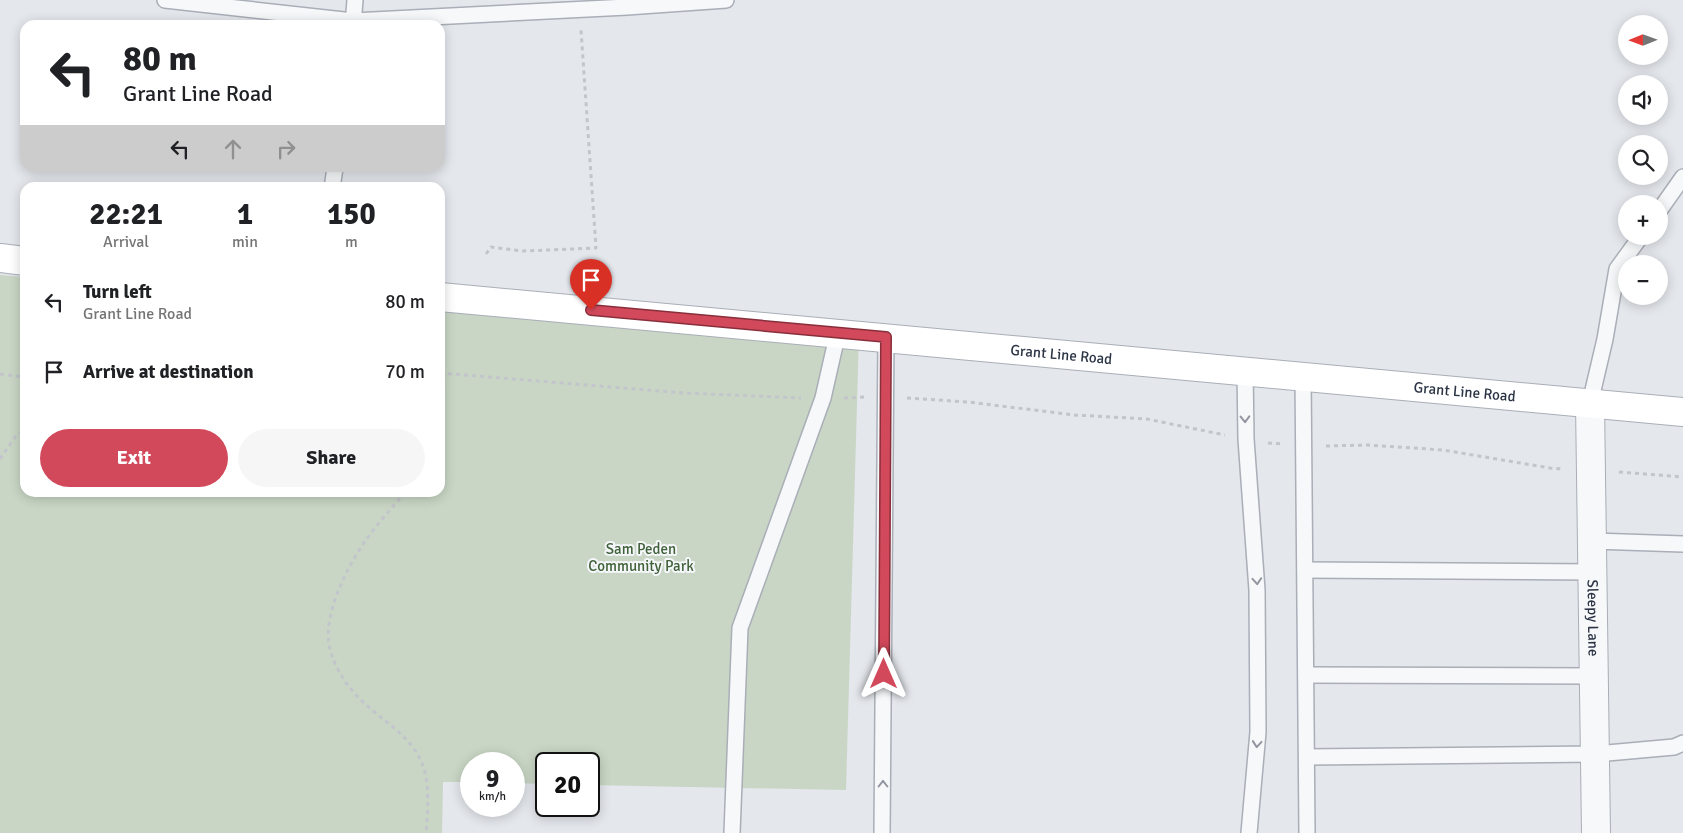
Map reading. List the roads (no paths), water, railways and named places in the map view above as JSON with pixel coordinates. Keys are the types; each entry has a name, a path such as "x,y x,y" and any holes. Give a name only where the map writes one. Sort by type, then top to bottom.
{"main road":[{"path":"0,258 20,260"},
{"name":"Grant Line Road","path":"445,297 838,332 1683,412"}],"street":[{"name":"Sleepy Lane","path":"1590,402 1596,833"}],"lane":[{"path":"165,0 328,20"},
{"path":"353,20 355,0"},
{"path":"405,20 726,0"},
{"path":"1668,198 1683,177"},
{"path":"1590,402 1605,339 1617,269 1634,245"},
{"path":"732,833 740,628 823,398 838,332"},
{"path":"882,833 886,337"},
{"path":"1245,370 1246,440 1258,599 1258,732 1249,833"},
{"path":"1303,376 1307,833"},
{"path":"1593,541 1683,544"},
{"path":"1304,570 1593,572"},
{"path":"1306,675 1593,676"},
{"path":"1307,757 1596,754 1674,747 1683,743"}],"park label":[{"name":"Sam Peden Community Park","path":"641,558"}]}
